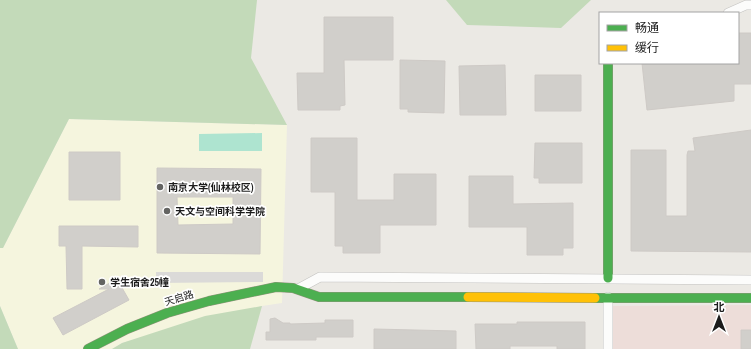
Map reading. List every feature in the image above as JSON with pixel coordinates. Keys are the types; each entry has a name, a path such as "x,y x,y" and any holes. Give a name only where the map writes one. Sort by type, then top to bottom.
{"street":[{"path":"730,12 746,5 751,5"},
{"path":"608,64 608,278"},
{"path":"298,289 320,278 608,278 751,280"},
{"name":"天启路","path":"88,349 107,338 148,319 213,299 283,286 298,289"},
{"path":"298,289 319,297 751,298"},
{"path":"608,297 608,349"}],"shaded area":[{"path":"0,0 257,0 251,58 287,125 69,119 3,248 0,248"},
{"path":"446,0 591,0 561,28 467,25"},
{"name":"南京大学(仙林校区)","path":"69,119 287,125 282,303 262,306 122,343 112,349 18,349 0,306 0,248 3,248"},
{"path":"156,272 263,272 263,282 156,283"},
{"path":"751,305 751,349 613,349 613,306"},
{"path":"0,306 18,349 0,349"},
{"path":"262,306 250,349 112,349 122,343 205,316"}],"green space":[{"path":"262,133 262,151 199,151 199,134"}],"building":[{"path":"324,17 393,17 393,60 344,60 345,105 340,106 340,110 298,110 297,73 324,73"},
{"path":"739,33 751,33 751,84 734,84 734,101 647,110 642,64 739,64"},
{"path":"400,60 445,61 444,113 408,112 408,109 400,109"},
{"path":"505,65 506,115 460,115 459,66"},
{"path":"535,75 581,75 581,111 535,111"},
{"path":"751,130 751,252 631,251 631,150 666,150 666,216 687,216 687,155 688,151 695,151 693,138"},
{"path":"311,138 357,138 357,200 394,200 394,174 436,174 436,225 380,225 380,253 343,253 343,246 335,246 335,192 311,192"},
{"path":"535,143 582,143 582,183 539,183 539,178 534,178"},
{"path":"69,152 120,152 120,200 69,200"},
{"name":"天文与空间科学学院","path":"157,168 261,169 260,254 157,253","holes":["177,197 233,197 233,224 178,225"]},
{"path":"469,176 513,176 513,204 573,203 573,248 563,248 563,255 527,255 527,227 469,227"},
{"path":"59,226 138,226 138,247 82,246 82,289 67,289 66,246 59,246"},
{"path":"117,279 129,300 63,335 53,318 109,289 99,289"},
{"path":"275,318 283,323 290,324 325,323 325,320 353,320 353,337 316,337 316,340 266,340 266,332 270,332 270,319"},
{"path":"517,322 585,322 585,349 557,349 557,346 510,346 510,349 476,349 475,324 517,324"},
{"path":"374,329 456,331 456,349 374,349"},
{"path":"741,330 751,330 751,349 741,349"}],"traffic: fast":[{"path":"608,64 608,278"},
{"path":"88,349 127,329 167,313 209,301 276,287 293,288 319,297 468,297"},
{"path":"595,298 751,298"}],"traffic: slow":[{"path":"468,297 595,298"}],"place":[{"name":"南京大学(仙林校区)","path":"160,187"},
{"name":"天文与空间科学学院","path":"167,211"},
{"name":"学生宿舍25幢","path":"102,282"}]}
